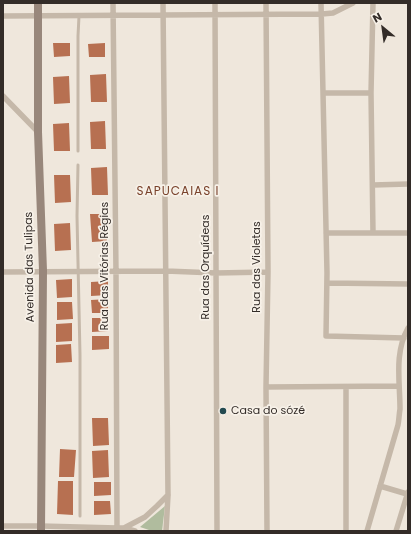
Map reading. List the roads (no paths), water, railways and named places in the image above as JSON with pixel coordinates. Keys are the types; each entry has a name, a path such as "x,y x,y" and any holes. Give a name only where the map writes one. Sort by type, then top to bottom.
{"street":[{"name":"Avenida das Tulipas","path":"38,3 38,132 43,271 41,528"},
{"name":"Rua das Vitórias Régias","path":"113,3 117,528"},
{"path":"163,3 168,494 166,531"},
{"name":"Rua das Orquídeas","path":"215,3 217,531"},
{"name":"Rua das Violetas","path":"266,3 268,272 266,387 267,531"},
{"path":"321,3 327,283 326,336 404,338"},
{"path":"3,16 322,14 333,13 353,3"},
{"path":"373,3 371,93 373,233"},
{"path":"323,93 371,93"},
{"path":"4,100 38,132"},
{"path":"373,185 408,184"},
{"path":"326,233 408,233"},
{"path":"3,272 268,272"},
{"path":"327,283 408,284"},
{"path":"367,531 398,425 400,409 400,349 408,328"},
{"path":"346,386 346,531"},
{"path":"266,387 399,386"},
{"path":"380,486 408,493 396,531"},
{"path":"124,528 145,517 168,494"},
{"path":"3,526 41,528 124,528 135,531"}],"lane":[{"path":"78,151 79,16"},
{"path":"78,165 77,216 80,361 80,516"}],"place":[{"name":"Casa do sózé","path":"223,411"}],"district":[{"name":"SAPUCAIAS I","path":"178,192"}]}
